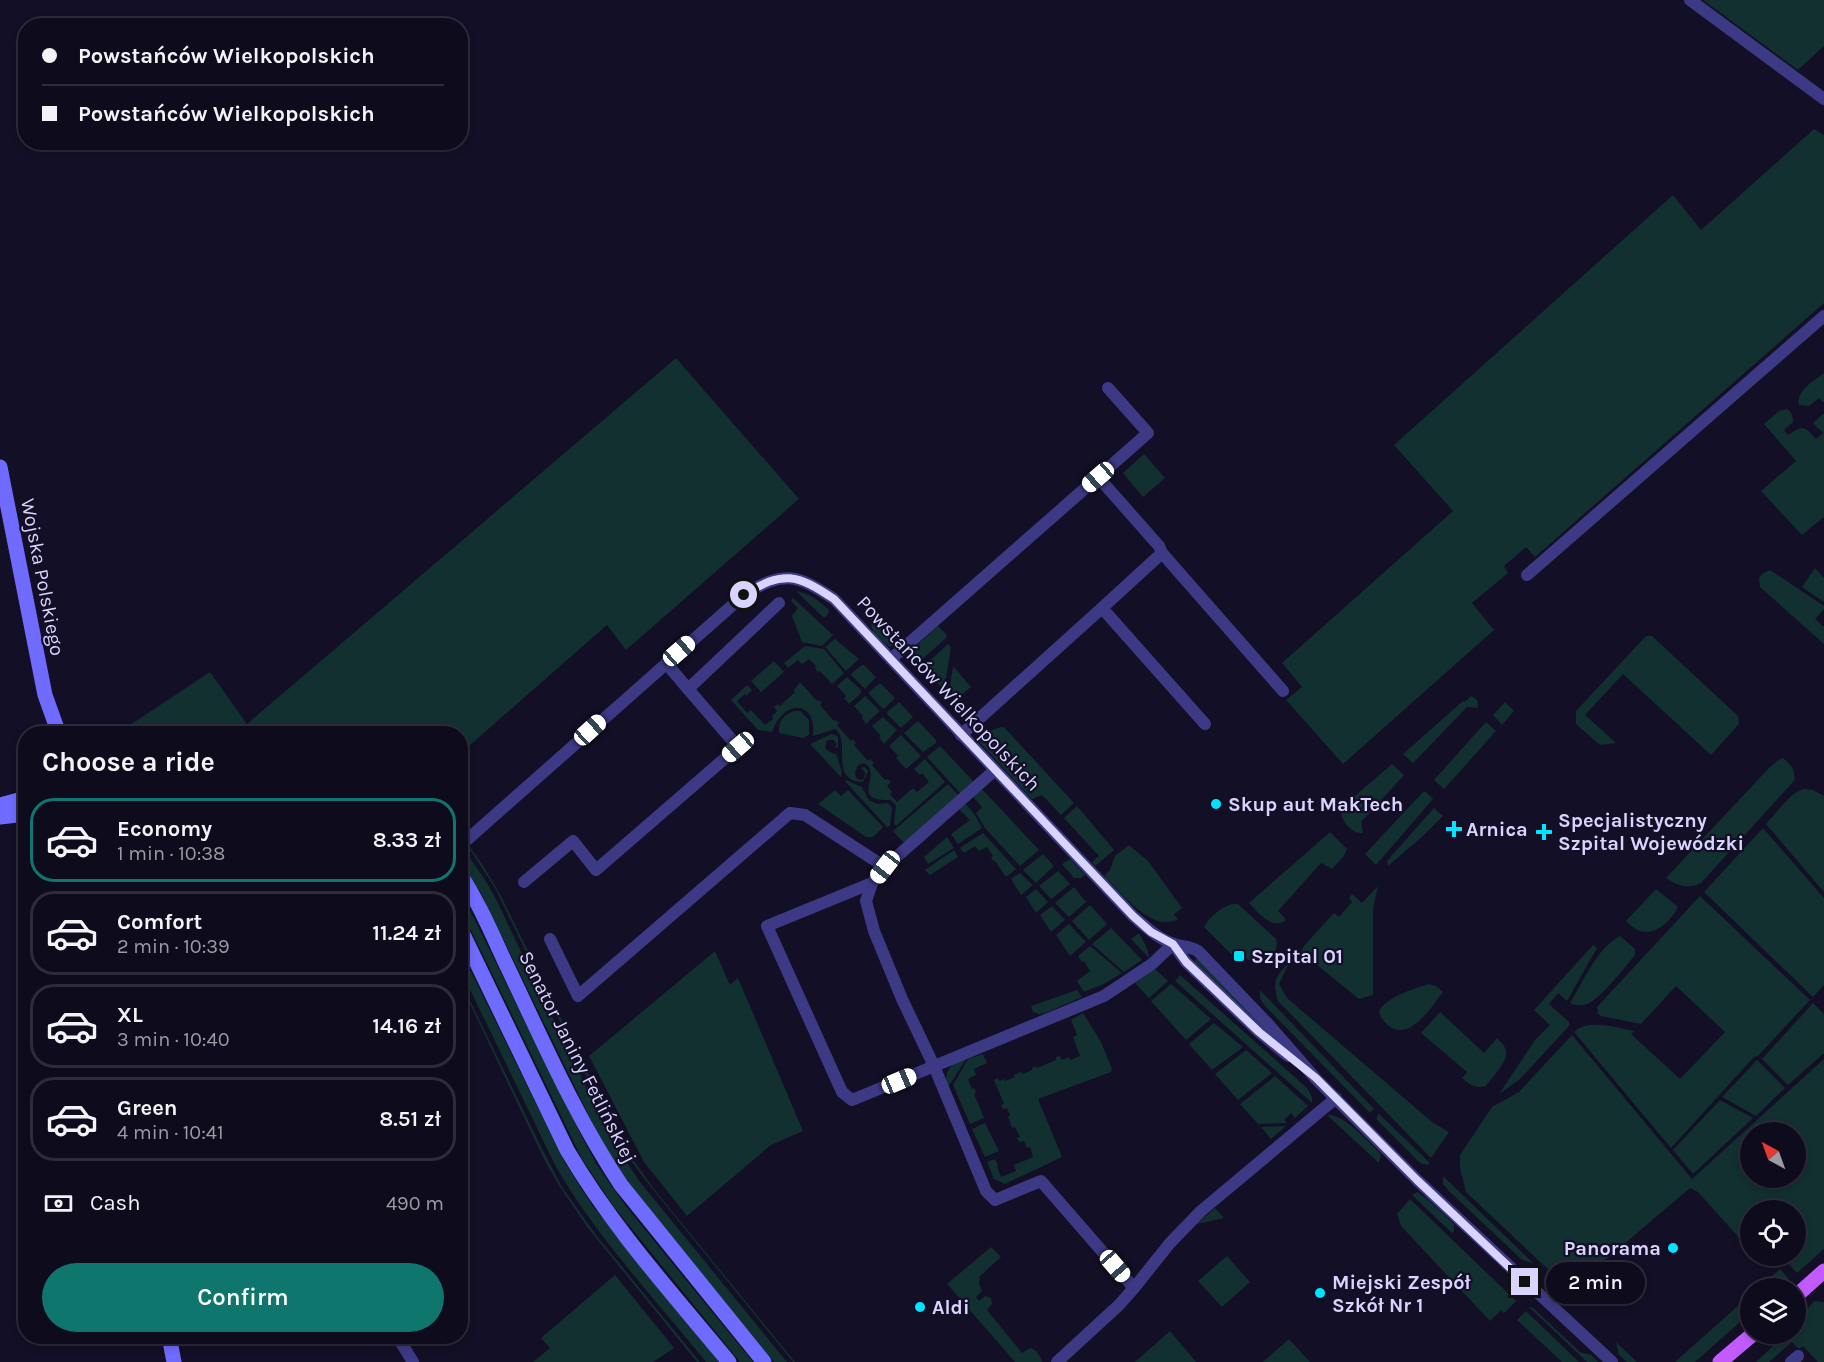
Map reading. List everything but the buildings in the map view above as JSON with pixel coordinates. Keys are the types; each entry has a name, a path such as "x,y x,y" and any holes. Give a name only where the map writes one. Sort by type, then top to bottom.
{"main road":[{"name":"Wojska Polskiego","path":"0,467 45,695 47,726"},
{"name":"Wojska Polskiego","path":"45,695 56,726"},
{"path":"0,805 18,800"},
{"path":"0,817 18,815"},
{"name":"Senator Janiny Fetlińskiej","path":"468,886 477,900 600,1154 621,1185 764,1362"},
{"path":"468,945 567,1150 588,1185 617,1226 729,1362"},
{"path":"1806,1287 1824,1271"},
{"path":"171,1344 174,1362"},
{"path":"1720,1362 1741,1344"}],"street":[{"path":"1690,0 1824,99"},
{"path":"1527,575 1824,316"},
{"path":"891,660 1148,433 1108,388"},
{"path":"1098,477 1283,691"},
{"path":"961,735 1162,553"},
{"name":"Powstańców Wielkopolskich","path":"468,839 744,595 765,582 783,578 804,581 834,599 1133,916 1151,932 1173,944 1186,962 1259,1032 1316,1078 1417,1180 1612,1362"},
{"path":"688,689 779,603"},
{"path":"1102,608 1205,724"},
{"path":"524,882 573,841 596,870 738,747 666,663"},
{"path":"995,770 885,867 872,883 866,901 874,931 986,1191 995,1200 1041,1181 1134,1288"},
{"path":"550,939 578,996 790,813 805,814 885,867"},
{"path":"872,883 767,927 842,1092 852,1101 1104,996 1152,964 1173,944"},
{"path":"1057,1362 1134,1288 1170,1243 1202,1211 1336,1098"},
{"path":"402,1344 413,1362"}],"green space":[{"path":"1703,0 1824,0 1824,46 1798,70"},
{"path":"1814,129 1824,135 1824,303 1535,557 1526,547 1504,566 1508,573 1472,603 1494,630 1343,764 1286,700 1302,687 1282,663 1453,511 1394,445 1673,195 1701,230"},
{"path":"676,358 799,499 626,650 607,625 468,747 468,726 129,726 210,672 247,724"},
{"path":"1824,373 1824,403 1819,398 1809,406 1799,405 1803,390"},
{"path":"1787,409 1793,420 1784,430 1788,435 1803,428 1816,439 1823,433 1813,423 1824,413 1824,517 1802,535 1761,491 1796,461 1764,424 1779,411"},
{"path":"1144,454 1165,478 1143,497 1123,473"},
{"path":"1815,568 1824,578 1824,602 1802,587"},
{"path":"1770,570 1824,606 1815,619 1824,627 1824,644 1760,587 1759,578"},
{"path":"796,591 817,600 828,609 829,613 824,618"},
{"path":"793,598 833,635 822,646 802,642 792,616 798,608 791,601"},
{"path":"872,617 897,644 890,647 878,638 873,631"},
{"path":"938,626 947,635 945,639 919,662 913,649"},
{"path":"1646,636 1652,636 1738,716 1739,724 1711,755 1623,674 1585,715 1616,743 1600,745 1576,724 1576,711"},
{"path":"835,639 859,659 846,671 825,647"},
{"path":"948,644 951,647 944,690 923,667"},
{"path":"805,646 824,649 844,673 832,684 820,671 818,672 809,659 802,664 798,660 788,668 784,663"},
{"path":"774,661 784,672 761,692 751,681"},
{"path":"862,665 876,677 865,689 851,675"},
{"path":"953,666 971,687 955,700 949,694"},
{"path":"847,677 861,690 861,693 849,704 844,698 846,696 837,686"},
{"path":"800,682 817,701 822,703 820,705 834,721 839,723 837,725 851,741 853,739 856,743 854,745 868,761 870,759 874,763 872,765 885,780 888,779 891,782 887,786 897,802 913,788 917,792 929,782 922,773 920,775 914,769 925,759 945,782 896,826 894,823 896,805 890,800 871,796 869,792 871,774 869,768 864,763 858,765 855,772 856,778 864,779 865,772 861,768 866,768 868,771 863,782 852,780 846,775 842,760 842,742 835,729 813,736 810,715 798,708 791,709 784,714 777,721 772,732 758,730 731,700 747,685 752,690 737,701 747,713 751,710 765,725 773,719 772,716 777,711 774,707 778,704 780,706 795,692"},
{"path":"880,683 895,698 884,709 869,694"},
{"path":"865,696 879,710 866,724 863,716 854,706"},
{"path":"1471,696 1477,700 1478,708 1467,707 1413,763 1403,754 1463,701 1465,702"},
{"path":"1505,702 1514,711 1502,725 1493,715"},
{"path":"898,703 913,717 901,728 887,714"},
{"path":"794,711 800,711 809,720 809,735 803,738 779,733 782,719"},
{"path":"883,717 897,730 884,744 879,738 881,736 872,726"},
{"path":"918,721 936,740 936,743 923,752 904,733"},
{"path":"1486,722 1496,731 1444,789 1434,780"},
{"path":"1004,727 1074,803 1061,815 1042,795 1032,799 978,740 980,728 987,732"},
{"path":"831,734 838,736 838,747 835,748 834,740 827,740 825,748 837,755 841,777 810,744"},
{"path":"901,735 921,756 906,769 889,746"},
{"path":"940,746 974,782 961,794 927,757"},
{"path":"1783,758 1793,768 1794,781 1701,883 1682,886 1666,878 1768,769"},
{"path":"1392,764 1404,775 1361,822 1363,833 1355,832 1346,823 1341,812 1348,802"},
{"path":"846,780 862,787 869,800 877,804 888,803 892,808 890,826 887,827"},
{"path":"948,784 959,796 904,843 893,831"},
{"path":"982,789 1039,850 1020,866 985,828 976,813 982,807 973,797"},
{"path":"1804,789 1813,790 1824,796 1824,892 1766,824 1788,799"},
{"path":"835,790 841,796 848,790 883,827 873,837 866,837 818,804"},
{"path":"1423,792 1433,799 1376,865 1365,854"},
{"path":"966,804 982,828 958,844 951,834 970,820 959,809"},
{"path":"1077,806 1114,850 1095,866 1092,862 1099,856 1064,818"},
{"path":"1434,808 1443,816 1388,866 1387,861"},
{"path":"1763,828 1824,898 1824,985 1813,997 1704,892"},
{"path":"1330,832 1347,849 1344,856 1332,869 1321,863 1278,911 1285,921 1274,923 1265,919 1249,903"},
{"path":"983,833 1016,869 1006,877 991,858 993,856 987,847 979,851 975,846 964,853 960,848"},
{"path":"947,837 954,848 928,864 924,857"},
{"path":"1129,845 1148,861 1182,908 1174,914 1178,920 1164,922 1148,916 1132,904 1104,876 1110,870 1115,856"},
{"path":"470,847 501,896 624,1147 654,1189 795,1362 642,1176 624,1150 495,888"},
{"path":"954,850 958,857 930,875 925,870"},
{"path":"1043,854 1054,866 1036,883 1023,870"},
{"path":"468,855 497,901 594,1103 630,1167 787,1362 774,1362 636,1193 611,1158 481,893 468,874"},
{"path":"1070,859 1085,875 1081,878 1074,878 1062,864"},
{"path":"1058,871 1070,884 1051,899 1039,886"},
{"path":"1020,873 1033,885 1021,895 1011,879"},
{"path":"1378,886 1373,909 1373,995 1359,999 1301,952 1334,913 1339,917 1352,902 1349,898 1352,894 1362,903"},
{"path":"1074,887 1086,902 1069,917 1055,903"},
{"path":"1036,889 1048,902 1036,913 1026,897"},
{"path":"1656,889 1678,907 1667,922 1656,930 1644,932 1636,929 1626,921"},
{"path":"1700,896 1810,1000 1671,1148 1574,1032 1580,1028 1595,1025 1634,1031 1631,1034 1680,1079 1725,1032 1676,986 1641,1024 1598,1014 1597,1007"},
{"path":"1232,904 1238,904 1276,939 1276,948 1267,959 1248,960 1237,949 1232,955 1204,927 1216,913"},
{"path":"1090,905 1107,924 1089,940 1072,921"},
{"path":"468,906 597,1165 625,1205 753,1362 740,1362 614,1207 582,1159 468,924"},
{"path":"1052,906 1065,920 1051,932 1040,915"},
{"path":"1069,924 1086,942 1070,956 1056,935"},
{"path":"1111,928 1142,960 1124,972 1092,944"},
{"path":"1139,933 1146,946 1150,959 1131,939"},
{"path":"1620,936 1635,949 1635,955 1595,999 1582,1005 1570,1003 1597,957"},
{"path":"1593,945 1597,948 1567,1001 1558,993 1549,1004 1569,1022 1569,1026 1520,1079 1499,1094 1535,1040 1550,1025 1534,1010"},
{"path":"1090,946 1122,973 1084,992 1077,981 1090,971 1078,956"},
{"path":"715,951 730,985 738,978 803,1131 771,1145 687,1216 644,1162 589,1056"},
{"path":"1198,957 1265,1026 1263,1029 1256,1025 1194,961"},
{"path":"1290,961 1279,984 1287,998 1432,1122 1449,1132 1431,1158 1278,1001 1275,988 1276,979"},
{"path":"468,965 565,1163 592,1205 719,1362 706,1362 589,1218 556,1167 468,985"},
{"path":"1155,969 1168,981 1149,998 1135,983"},
{"path":"1180,975 1307,1088 1312,1097 1312,1103 1175,981"},
{"path":"1171,984 1211,1019 1186,1040 1151,1001"},
{"path":"1429,984 1443,992 1427,1013 1412,1026 1397,1030 1382,1019 1379,1011 1388,1001"},
{"path":"1077,990 1082,997 1045,1013 1033,1012 1031,1006"},
{"path":"1260,990 1374,1109 1370,1113 1265,1006 1260,999"},
{"path":"468,996 562,1187 596,1235 700,1362 697,1362 588,1228 544,1159"},
{"path":"1813,1003 1824,1014 1824,1053 1788,1085 1762,1059"},
{"path":"1440,1012 1484,1053 1497,1038 1505,1047 1505,1060 1486,1086 1476,1087 1462,1078 1467,1072 1421,1033"},
{"path":"1083,1013 1101,1042 1112,1069 1111,1072 1038,1099 1062,1157 1005,1184 994,1179 987,1162 995,1159 1001,1177 1016,1171 1014,1165 1033,1157 1030,1147 1027,1148 1024,1141 1019,1142 1017,1138 1020,1137 1015,1127 1012,1128 1007,1108 1003,1109 1001,1105 1004,1104 994,1080 998,1078 999,1081 1004,1079 1005,1081 1021,1072 1023,1074 1036,1066 1037,1068 1056,1060 1056,1057 1060,1056 1062,1060 1069,1057 1070,1060 1080,1056 1073,1037 1077,1035 1071,1020"},
{"path":"1214,1023 1243,1047 1212,1070 1189,1044"},
{"path":"1572,1035 1692,1179 1740,1135 1740,1188 1806,1188 1806,1122 1755,1122 1824,1059 1824,1249 1806,1265 1806,1200 1740,1200 1740,1239 1698,1192 1690,1188 1570,1290 1466,1192 1460,1168 1460,1155 1492,1107 1519,1092"},
{"path":"1246,1050 1272,1073 1238,1100 1215,1074"},
{"path":"983,1054 987,1063 974,1069 976,1075 968,1079 972,1089 974,1088 976,1093 974,1094 984,1118 970,1124 953,1085 968,1059"},
{"path":"964,1058 965,1061 948,1087 946,1077 949,1069"},
{"path":"1757,1060 1785,1088 1756,1116 1722,1097"},
{"path":"1275,1076 1308,1106 1295,1118 1291,1113 1284,1120 1287,1123 1258,1124 1240,1104"},
{"path":"1720,1100 1753,1118 1749,1122 1740,1122 1740,1130 1693,1174 1673,1150"},
{"path":"1379,1114 1430,1163 1428,1165 1417,1160 1377,1120"},
{"path":"1327,1115 1341,1119 1363,1136 1381,1154 1379,1163"},
{"path":"985,1123 999,1151 985,1157 972,1129"},
{"path":"1286,1126 1271,1139 1261,1127"},
{"path":"1443,1176 1534,1264 1521,1259 1449,1191 1443,1184"},
{"path":"1417,1192 1454,1224 1454,1232 1452,1233 1412,1195"},
{"path":"1410,1199 1516,1301 1504,1313 1501,1310 1490,1321 1401,1226 1397,1214"},
{"path":"1215,1208 1224,1218 1197,1224"},
{"path":"991,1247 1001,1257 980,1276 979,1283 982,1291 976,1297 979,1301 985,1296 991,1298 992,1304 987,1310 1022,1353 1030,1348 1038,1353 1042,1362 1015,1362 947,1284"},
{"path":"1227,1256 1250,1282 1222,1307 1198,1281"},
{"path":"1790,1266 1805,1266 1797,1273"},
{"path":"1780,1269 1788,1278 1770,1278"},
{"path":"615,1275 674,1348 653,1362 533,1362 550,1348 541,1338"},
{"path":"1814,1301 1824,1302 1824,1362 1818,1362 1803,1346 1799,1349 1794,1344 1806,1344 1806,1311"},
{"path":"1740,1304 1740,1322 1695,1362 1675,1362"},
{"path":"1529,1307 1532,1307 1580,1352 1591,1355 1598,1362 1587,1362"},
{"path":"1526,1311 1579,1362 1562,1362 1517,1320"},
{"path":"1170,1331 1196,1362 1135,1362"},
{"path":"1289,1339 1310,1362 1263,1362"},
{"path":"1616,1342 1637,1362 1627,1362 1619,1355"},
{"path":"1775,1344 1790,1344 1769,1362 1756,1362"}],"place":[{"name":"Skup aut MakTech","path":"1216,804"},
{"name":"Arnica","path":"1454,829"},
{"name":"Specjalistyczny Szpital Wojewódzki","path":"1544,832"},
{"name":"Szpital 01","path":"1239,956"},
{"name":"Panorama","path":"1673,1248"},
{"name":"Miejski Zespół Szkół Nr 1","path":"1320,1293"},
{"name":"Aldi","path":"920,1307"}],"route":[{"path":"744,595 772,580 793,578 814,586 834,599 1133,916 1151,932 1173,944 1186,962 1259,1032 1316,1078 1417,1180 1525,1282"}]}
